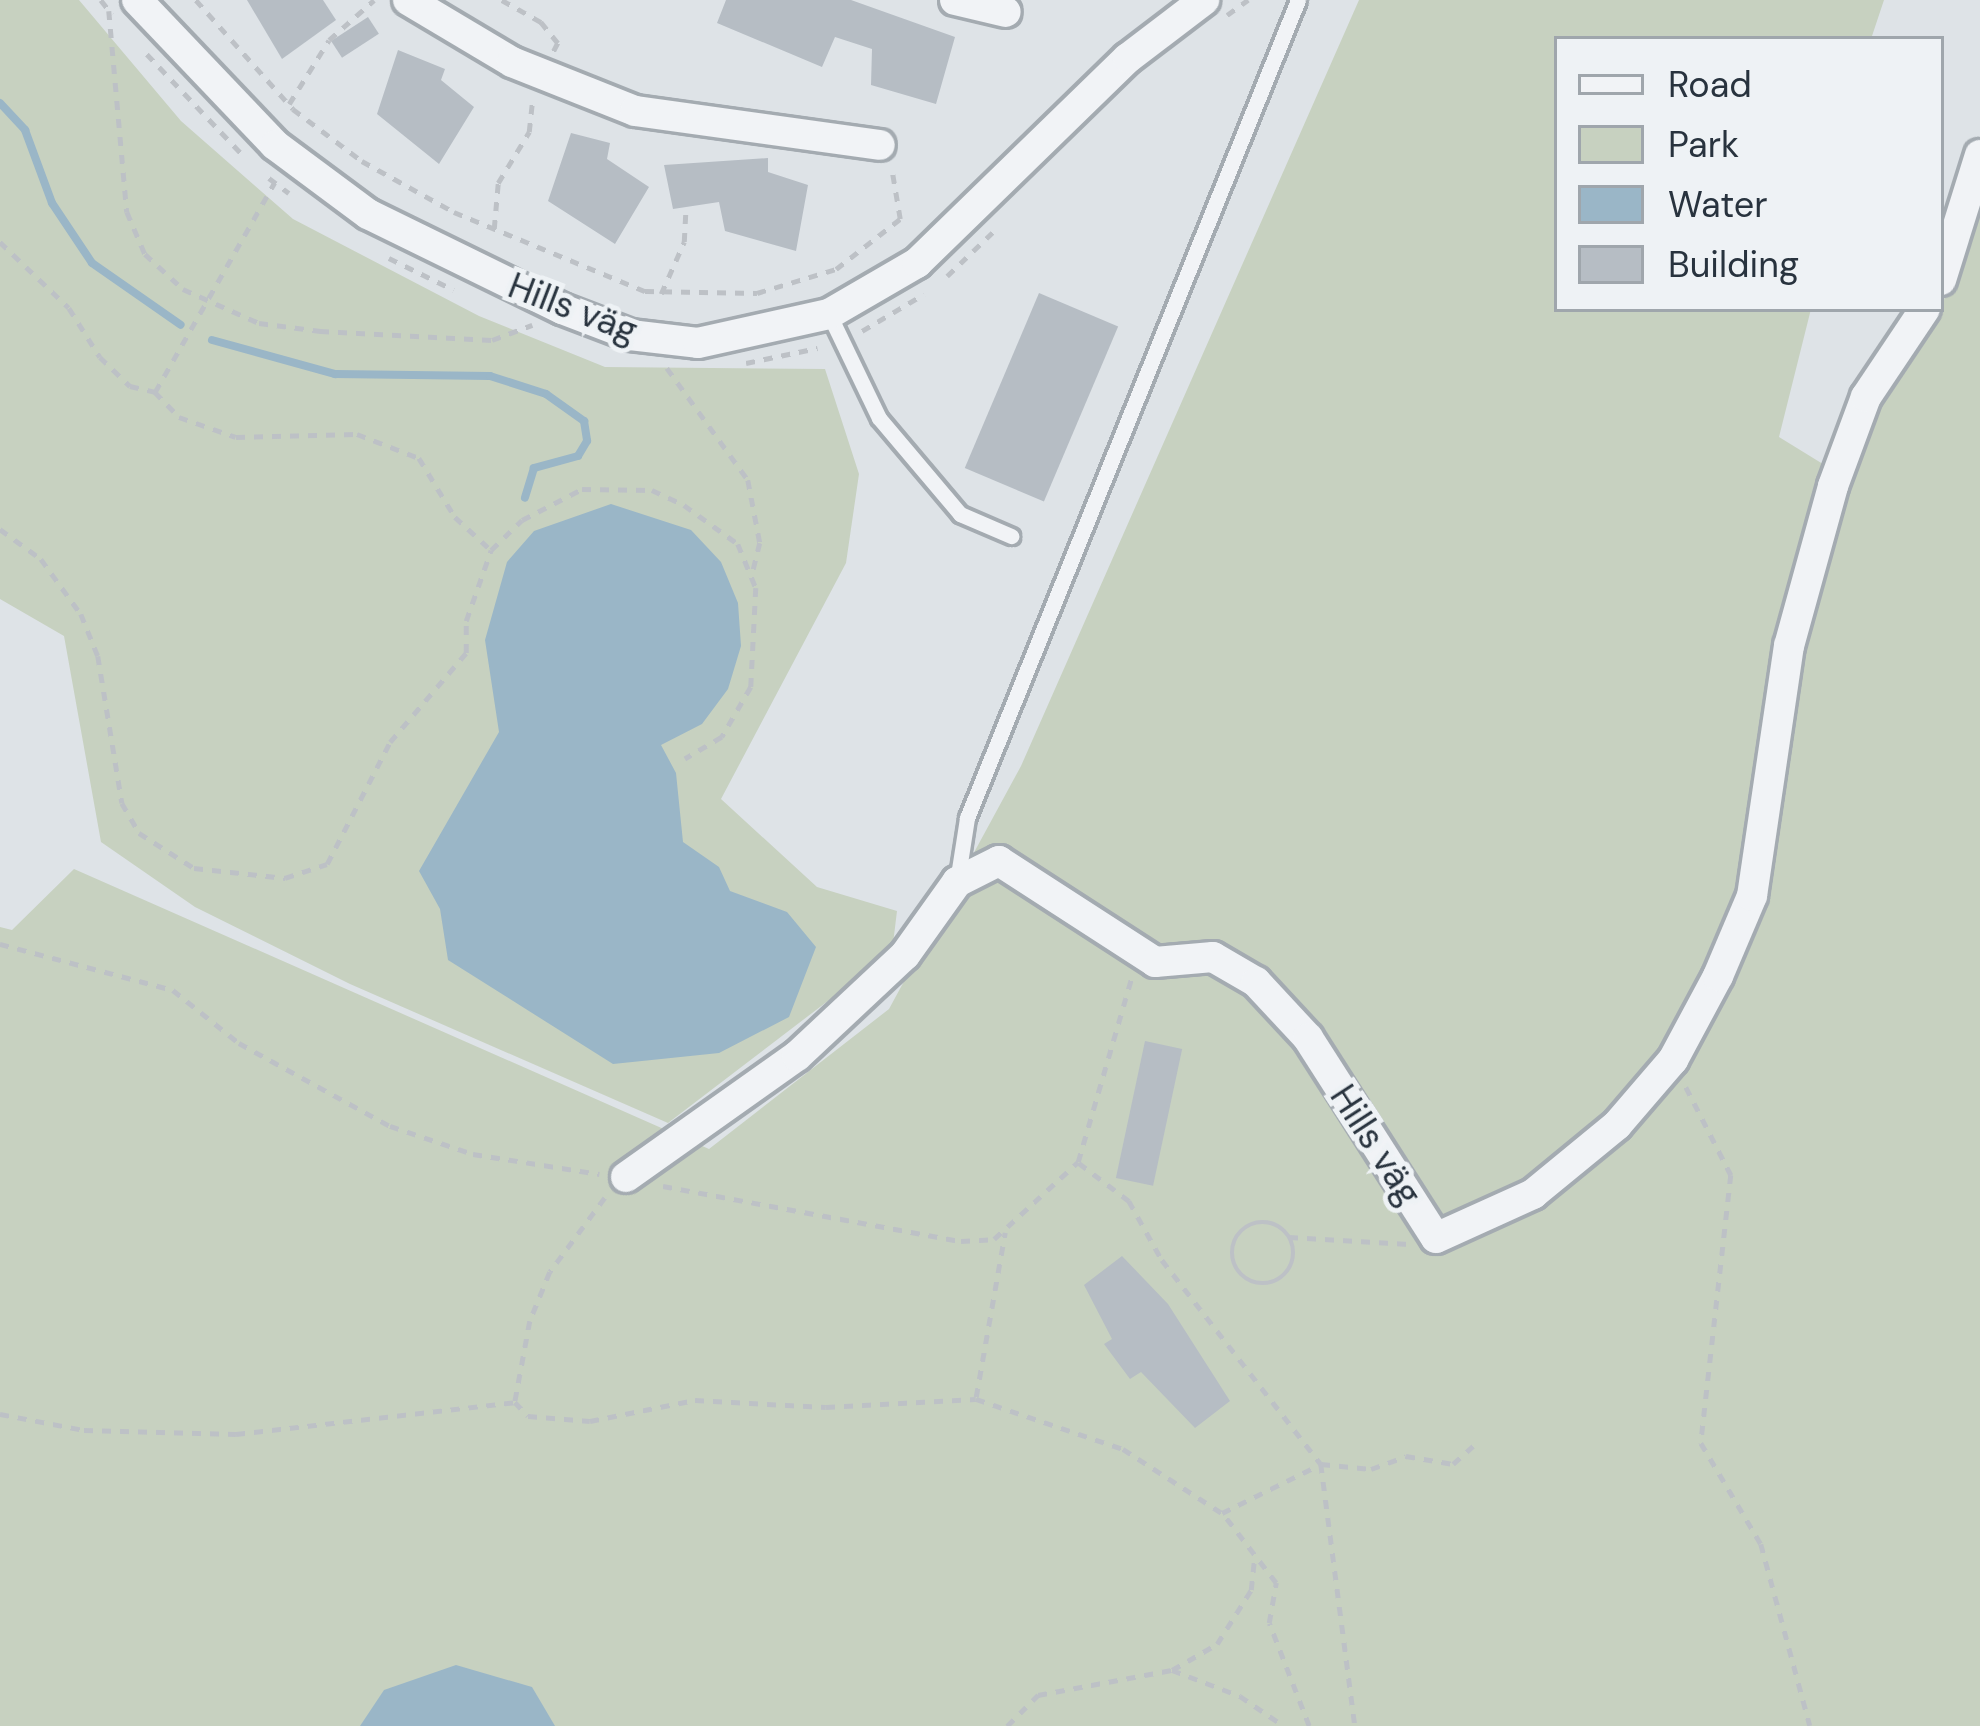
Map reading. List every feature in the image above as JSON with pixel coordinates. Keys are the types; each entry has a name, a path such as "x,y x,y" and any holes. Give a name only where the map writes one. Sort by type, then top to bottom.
{"street":[{"path":"408,0 543,77 702,126 880,145"},
{"path":"955,0 1006,12"},
{"name":"Hills väg","path":"123,12 275,145 368,214 562,309 631,335 698,343 834,327 917,263 1128,58 1211,11"},
{"path":"1944,270 1980,154"},
{"name":"Hills väg","path":"1154,962 1213,957 1270,995 1436,1238 1533,1194 1617,1125 1673,1060 1752,896 1789,646 1833,486 1866,397 1923,312"},
{"path":"626,1177 797,1056 905,955 957,882 980,864 1016,867 1154,962"}],"lane":[{"path":"957,882 967,818 1298,0"},
{"path":"834,327 879,418 960,514 1011,536"}],"path":[{"path":"100,0 123,12 128,212 145,254 213,303 259,322 492,340 533,324"},
{"path":"196,0 289,104 362,161 494,229 661,294 758,293 836,269 901,219 880,145"},
{"path":"289,104 329,40 374,0"},
{"path":"494,229 498,183 530,132 543,77 558,43 502,0"},
{"path":"1211,11 1248,0"},
{"path":"136,41 274,183 292,195"},
{"path":"155,392 213,303 274,183"},
{"path":"661,294 684,242 686,207"},
{"path":"736,365 834,327 909,305 1006,218"},
{"path":"0,242 69,308 100,358 130,386 155,392 179,417 236,437 357,434 418,458 454,517 491,550"},
{"path":"379,252 474,298"},
{"path":"513,316 555,332"},
{"path":"689,365 666,362 669,378 748,480 760,543 751,578"},
{"path":"0,529 41,559 81,614 98,656 111,768 139,833 194,868 245,879 327,864 349,836 390,742 466,653 466,621 491,550 522,520 582,489 652,490 718,527 751,578 758,619 751,687 722,737 685,759"},
{"path":"0,944 173,990 238,1043 390,1126 473,1154 626,1177 961,1241 1005,1233 1078,1162 1119,1007 1133,975 1154,962"},
{"path":"1673,1060 1731,1175 1701,1443 1761,1544 1810,1726"},
{"path":"1078,1162 1129,1201 1162,1260 1321,1464 1355,1726"},
{"path":"515,1402 530,1321 550,1272 626,1177"},
{"path":"1289,1237 1294,1255 1280,1280 1252,1282 1237,1269 1236,1238 1252,1225 1289,1237 1436,1238"},
{"path":"976,1399 1005,1233"},
{"path":"515,1402 529,1416 565,1422 695,1400 826,1407 976,1399 1123,1449 1222,1513 1276,1583 1269,1623 1309,1726"},
{"path":"0,1414 84,1430 236,1434 515,1402"},
{"path":"1222,1513 1321,1464 1371,1469 1406,1456 1453,1464 1473,1446"},
{"path":"1007,1726 1038,1695 1172,1670 1217,1644 1251,1590 1254,1560"},
{"path":"1172,1670 1240,1696 1284,1726"}],"green space":[{"path":"0,0 79,0 181,121 293,219 479,316 605,367 825,369 859,474 846,563 721,799 817,887 897,911 892,952 668,1123 350,984 195,907 101,842 64,636 0,599"},
{"path":"1359,0 1884,0 1872,36 1554,36 1554,312 1810,312 1779,437 1844,477 1878,395 1939,312 1944,312 1980,191 1980,1726 0,1726 0,927 12,930 74,869 709,1149 889,1009 1021,766"}],"water":[{"path":"611,504 691,530 721,562 738,603 741,646 728,689 702,724 661,745 676,773 683,842 719,867 730,891 787,912 816,947 789,1017 719,1053 613,1064 448,960 440,909 419,871 499,732 485,640 507,562 534,531"},
{"path":"456,1665 532,1687 555,1726 360,1726 384,1690"}],"building":[{"path":"247,0 323,0 336,20 282,59"},
{"path":"726,0 851,0 955,37 936,104 871,85 872,49 835,37 822,67 717,23"},
{"path":"368,17 379,34 342,58 331,41"},
{"path":"398,50 445,69 441,80 474,107 439,164 377,114"},
{"path":"571,133 610,143 607,159 649,187 615,244 548,201"},
{"path":"768,158 768,172 808,185 796,251 725,231 719,202 673,209 664,165"},
{"path":"1039,293 1118,327 1044,501 965,468"},
{"path":"1145,1041 1182,1049 1153,1186 1116,1178"},
{"path":"1122,1256 1168,1304 1230,1401 1195,1428 1141,1372 1130,1379 1104,1344 1112,1339 1084,1285"}],"waterway":[{"path":"0,103 25,130 52,203 92,263 181,325"},
{"path":"212,340 335,374 490,376 546,394 584,421 587,441 578,456 534,468 525,498"}]}
